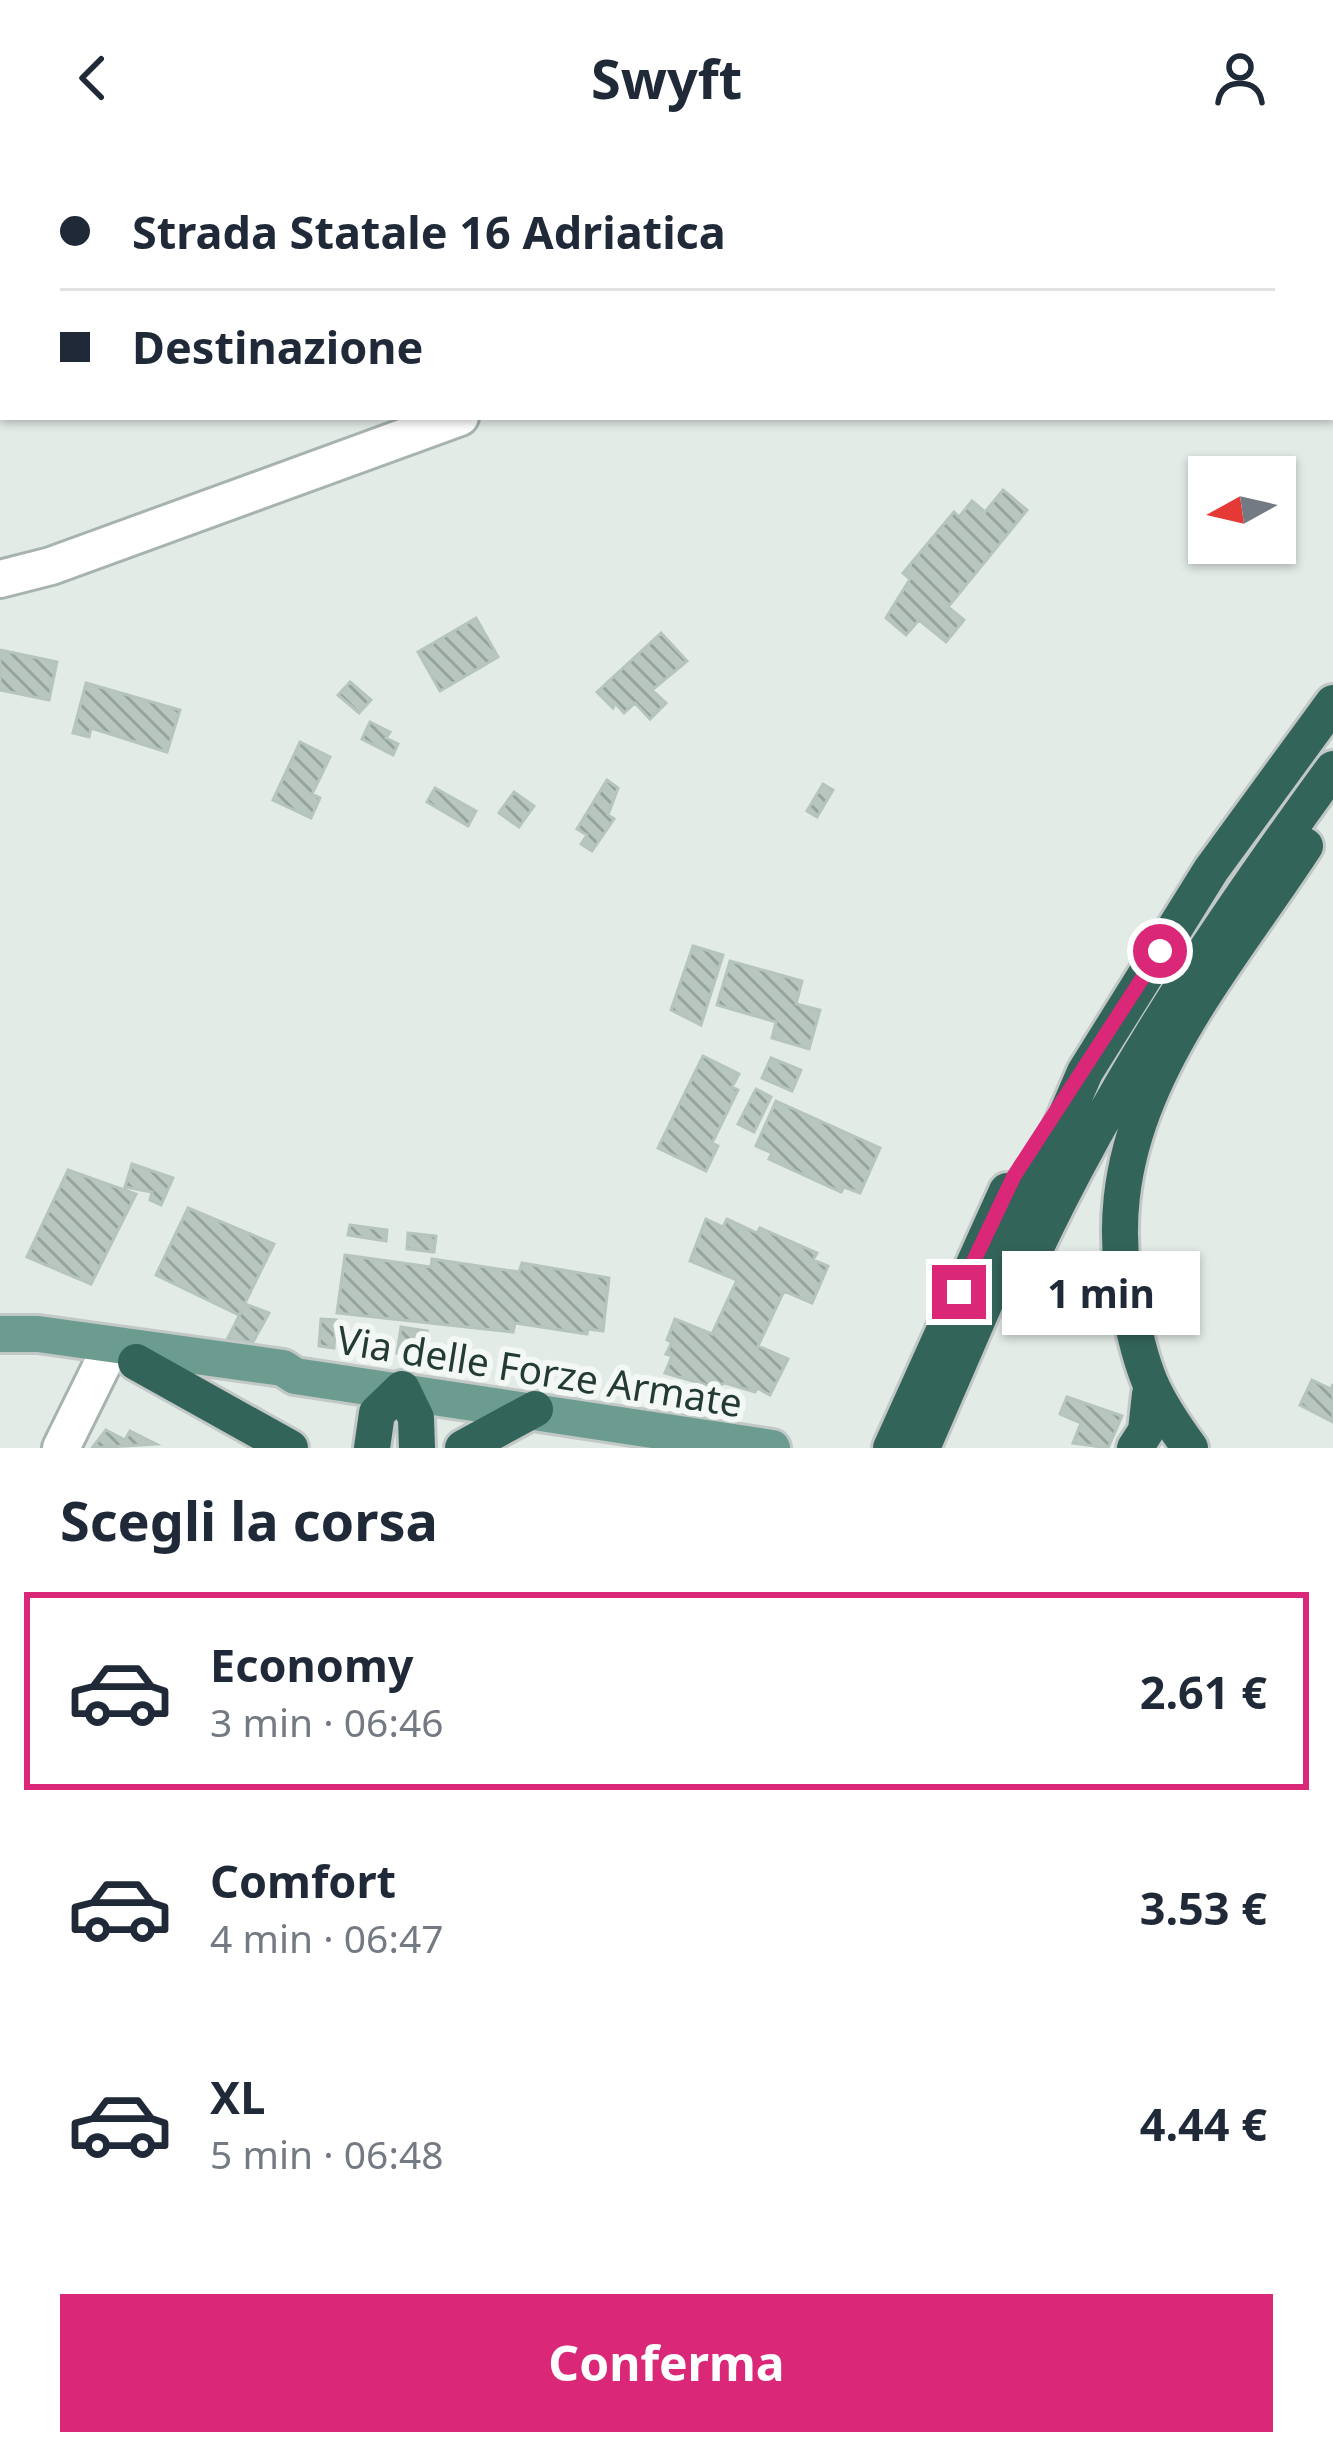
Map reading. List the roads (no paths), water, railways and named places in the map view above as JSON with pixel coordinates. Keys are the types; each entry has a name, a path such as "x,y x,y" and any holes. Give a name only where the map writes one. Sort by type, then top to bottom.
{"highway":[{"path":"890,1448 1014,1176 1211,870 1333,703"},
{"path":"922,1448 1066,1182 1211,936 1333,769"},
{"path":"1135,1448 1146,1431 1150,1394 1123,1283 1118,1229 1127,1146 1160,1069 1333,803"},
{"path":"948,1448 959,1383 1085,1072"},
{"path":"121,1360 290,1448"},
{"path":"372,1448 377,1413 402,1389 416,1418 417,1448"},
{"path":"1150,1394 1190,1448"},
{"path":"463,1448 536,1409"}],"main road":[{"name":"Via delle Forze Armate","path":"12,1336 38,1334 283,1368 296,1376 772,1448"},
{"name":"Via delle Forze Armate","path":"12,1336 36,1346 121,1360 282,1381 296,1376"}],"street":[{"path":"0,579 51,566 452,420"},
{"path":"61,1448 121,1360"}]}
